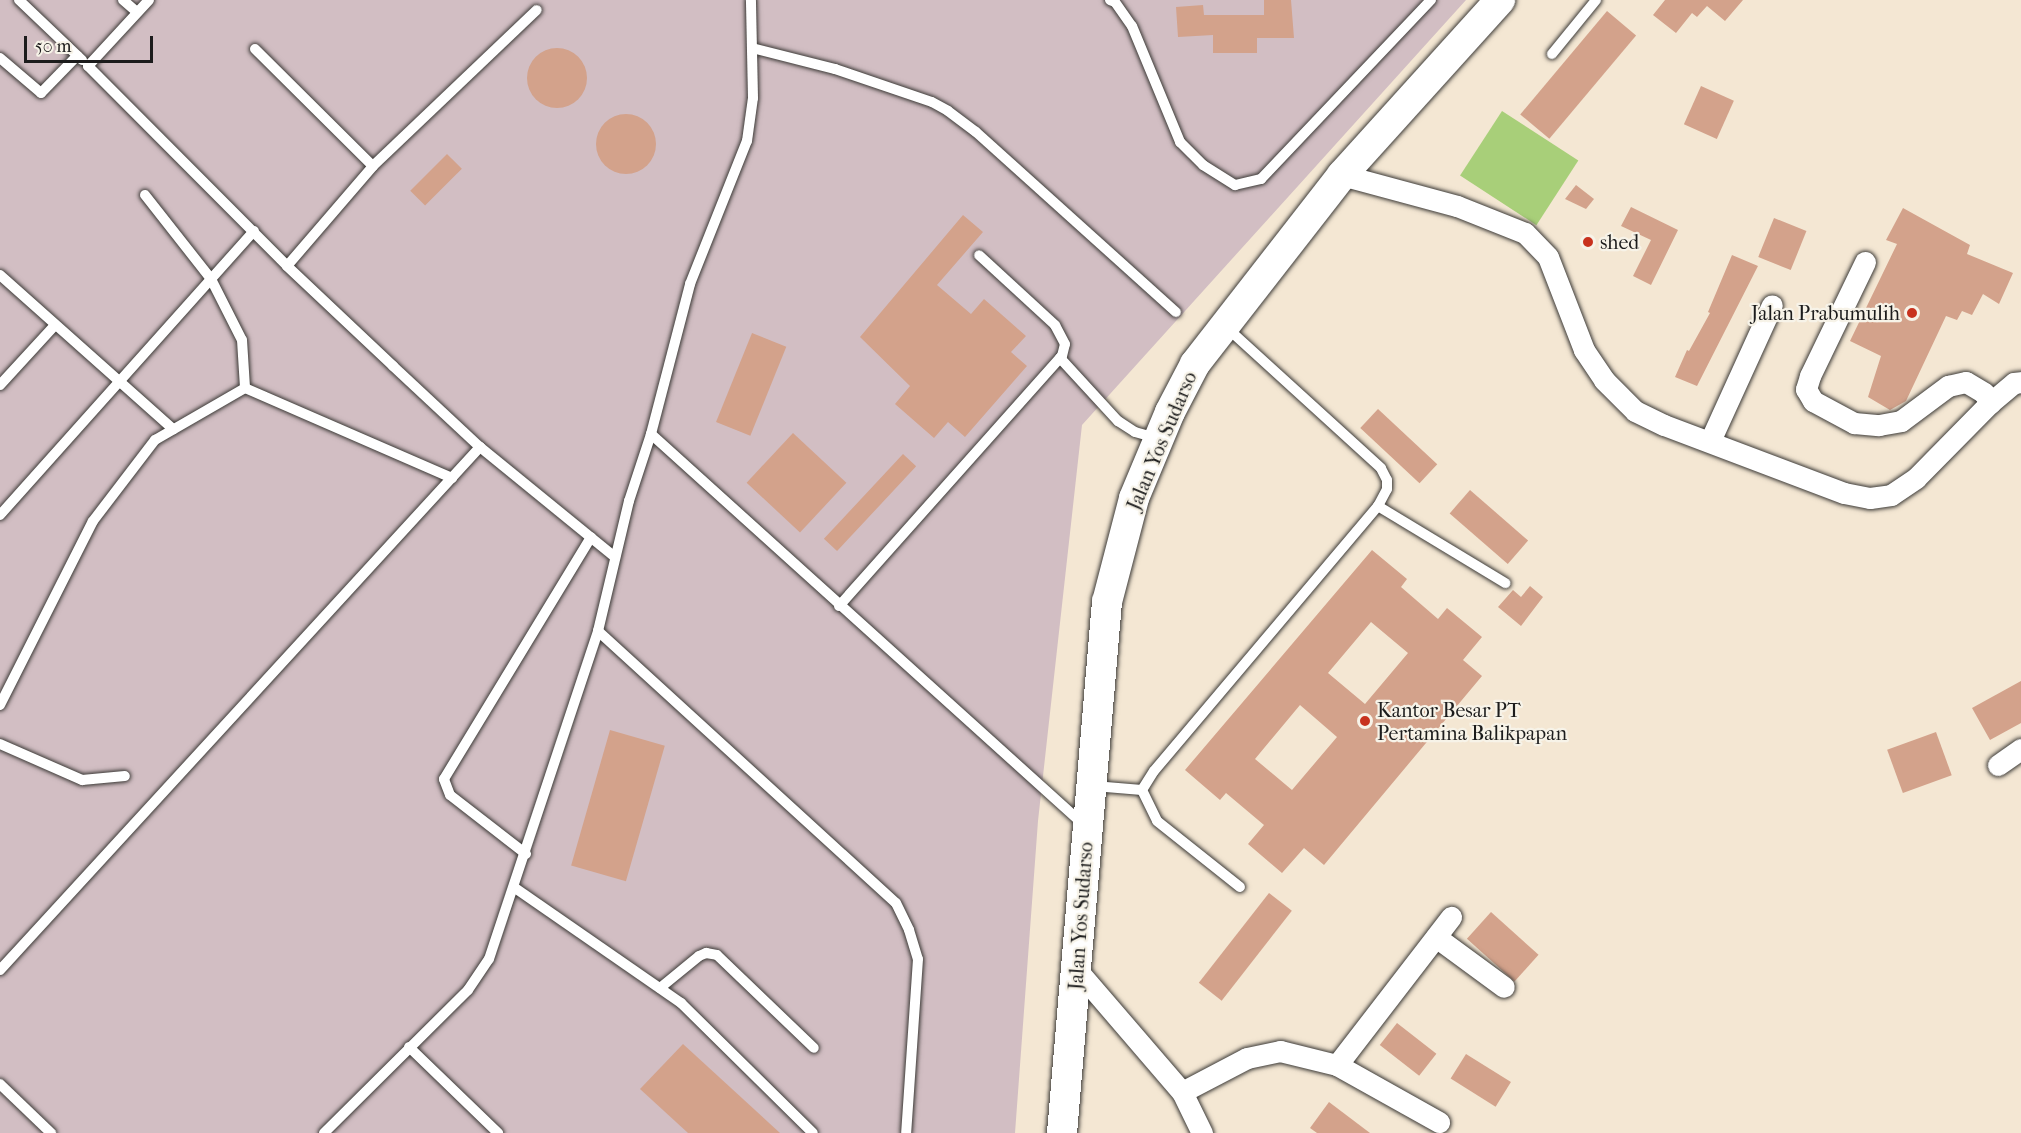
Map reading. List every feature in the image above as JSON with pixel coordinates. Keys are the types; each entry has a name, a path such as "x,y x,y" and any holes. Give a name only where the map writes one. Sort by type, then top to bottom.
{"main road":[{"name":"Jalan Yos Sudarso","path":"1062,1133 1107,602 1134,498 1159,438 1195,364 1342,175 1500,0"}],"street":[{"path":"1342,175 1457,206 1525,233 1548,257 1584,351 1604,380 1635,411 1664,425 1844,493 1870,498 1891,495 1916,478 1990,403 2014,383 2021,382"},
{"path":"1865,262 1810,376 1806,388 1813,401 1854,423 1879,424 1901,421 1948,386 1966,382 1984,393 1990,403"},
{"path":"1710,441 1772,305"},
{"path":"1998,765 2021,748"},
{"path":"1337,1065 1451,917"},
{"path":"1436,937 1504,987"},
{"path":"1077,970 1182,1092 1202,1133"},
{"path":"1182,1092 1247,1058 1280,1051 1337,1065 1438,1122"}],"lane":[{"path":"19,0 287,266 480,447 615,557"},
{"path":"123,0 137,12"},
{"path":"88,66 149,0"},
{"path":"324,1133 479,977 489,959 515,888 598,631 629,501 651,434 690,284 747,141 753,98 751,0"},
{"path":"1110,0 1115,2 1132,26 1180,142 1203,165 1235,185 1261,179 1431,0"},
{"path":"1552,54 1596,0"},
{"path":"287,266 373,166 537,10"},
{"path":"752,48 835,69 932,102 948,111 976,132 1176,312"},
{"path":"255,49 373,166"},
{"path":"0,58 41,93 77,56"},
{"path":"145,195 211,279 242,340 245,388"},
{"path":"0,515 254,231"},
{"path":"839,606 1060,358 1065,345 1055,325 979,255"},
{"path":"2,280 173,429"},
{"path":"0,385 55,324"},
{"path":"1142,790 1154,771 1378,506 1387,489 1387,480 1381,468 1226,327"},
{"path":"1060,358 1118,421 1143,435 1159,438"},
{"path":"0,705 93,520 155,440 245,388"},
{"path":"245,388 452,478"},
{"path":"651,434 1087,828"},
{"path":"0,970 480,447"},
{"path":"1378,506 1505,583"},
{"path":"526,854 450,795 444,779 591,537"},
{"path":"598,631 896,903 909,930 918,959 906,1133"},
{"path":"0,744 82,780 125,776"},
{"path":"1092,786 1142,790"},
{"path":"1142,790 1157,821 1240,887"},
{"path":"515,888 681,1003 813,1133"},
{"path":"660,988 699,956 706,953 717,955 814,1048"},
{"path":"409,1047 498,1133"},
{"path":"0,1084 51,1133"}],"shaded area":[{"path":"0,0 1466,0 1082,425 1038,821 1015,1133 0,1133"}],"green space":[{"path":"1502,111 1578,161 1536,225 1460,176"}],"building":[{"path":"1264,0 1291,0 1294,38 1257,38 1257,53 1213,53 1213,35 1178,37 1176,7 1203,5 1204,15 1264,15"},
{"path":"1665,0 1743,0 1725,21 1707,6 1697,17 1692,13 1676,33 1653,15"},
{"path":"1607,11 1636,35 1549,139 1520,114"},
{"path":"551,48 563,48 574,53 582,61 587,78 585,90 574,103 563,108 551,108 540,103 532,95 527,84 527,72 532,61 540,53"},
{"path":"1701,86 1734,101 1717,139 1684,124"},
{"path":"620,114 632,114 643,119 651,127 656,144 654,156 643,169 632,174 620,174 609,169 601,161 596,150 596,138 601,127 609,119"},
{"path":"447,154 462,169 425,206 410,191"},
{"path":"1576,185 1594,199 1586,209 1565,199"},
{"path":"1631,207 1678,230 1651,285 1633,276 1651,240 1621,226"},
{"name":"Jalan Prabumulih","path":"1903,208 1970,245 1967,254 2013,273 1999,304 1983,294 1972,315 1962,311 1957,320 1946,316 1906,401 1890,410 1868,397 1881,356 1850,341 1897,244 1886,240"},
{"path":"963,215 983,232 937,285 971,314 984,299 1026,336 1011,352 1027,366 965,437 948,422 934,438 895,404 910,386 860,337"},
{"path":"1774,218 1806,231 1791,270 1758,257"},
{"path":"1732,255 1758,266 1697,386 1675,377 1687,350 1689,351 1710,313 1708,312"},
{"path":"752,333 786,347 750,436 716,422"},
{"path":"1378,409 1437,464 1420,483 1360,428"},
{"path":"793,433 846,483 800,533 747,483"},
{"path":"903,454 916,466 837,551 824,539"},
{"path":"1470,490 1528,541 1508,564 1450,513"},
{"name":"Kantor Besar PT Pertamina Balikpapan","path":"1372,550 1407,579 1401,587 1438,619 1447,608 1482,637 1463,660 1482,676 1324,865 1304,848 1282,873 1248,844 1264,825 1226,793 1220,800 1185,770","holes":["1371,622 1408,653 1365,704 1328,673","1300,705 1337,737 1292,790 1255,759"]},
{"path":"1530,586 1543,597 1521,626 1498,607 1513,590 1521,597"},
{"path":"2021,681 2021,723 1990,740 1972,708"},
{"path":"610,730 665,746 626,881 571,866"},
{"path":"1936,732 1952,775 1903,793 1887,750"},
{"path":"1269,893 1292,911 1222,1001 1199,983"},
{"path":"1491,912 1539,955 1514,982 1467,939"},
{"path":"1397,1023 1436,1054 1419,1076 1380,1045"},
{"path":"683,1044 780,1133 688,1133 640,1089"},
{"path":"1466,1054 1511,1082 1496,1107 1451,1079"},
{"path":"1329,1102 1370,1133 1317,1133 1310,1128"}],"place":[{"name":"shed","path":"1588,242"},
{"name":"Jalan Prabumulih","path":"1912,313"},
{"name":"Kantor Besar PT Pertamina Balikpapan","path":"1365,721"}]}
